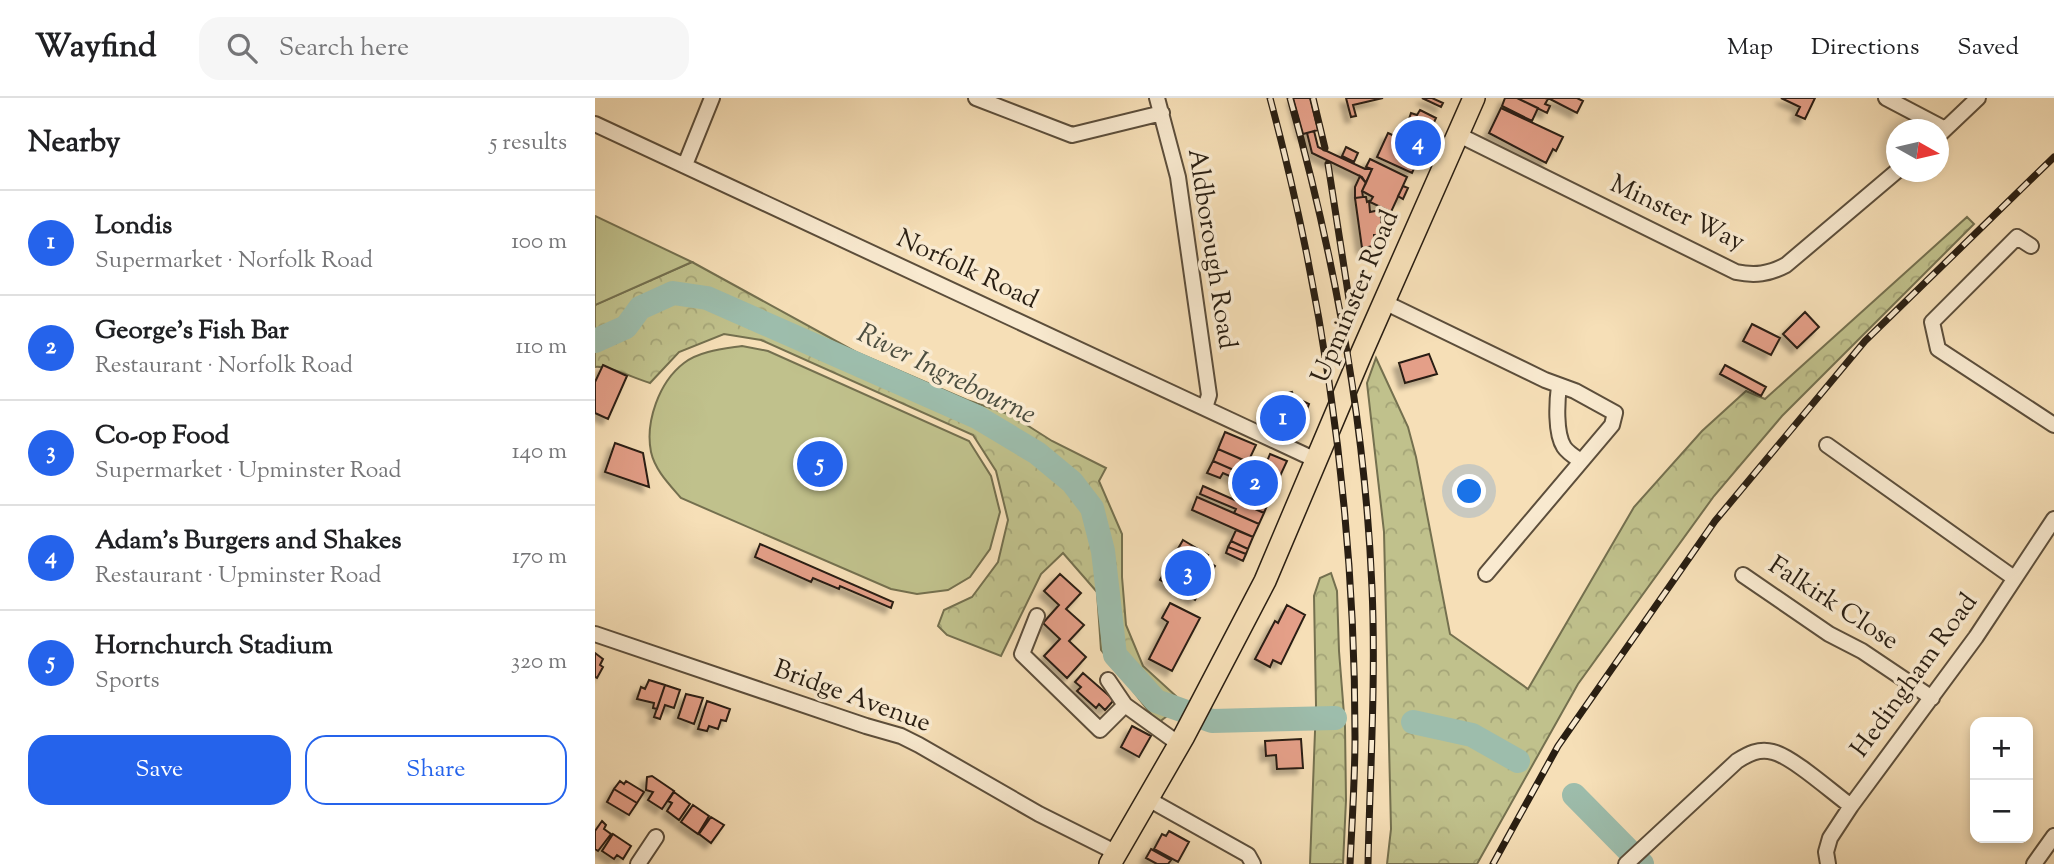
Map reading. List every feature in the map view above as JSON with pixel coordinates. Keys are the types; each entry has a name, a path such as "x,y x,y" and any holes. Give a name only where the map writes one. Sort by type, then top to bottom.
{"main road":[{"name":"Upminster Road","path":"1113,859 1190,724 1265,582 1474,98"}],"street":[{"path":"685,165 712,98"},
{"path":"976,98 1072,135 1162,113"},
{"name":"Aldborough Road","path":"1157,98 1178,177 1209,395 1205,408"},
{"path":"1886,98 1921,119"},
{"path":"1949,125 1978,98"},
{"name":"Norfolk Road","path":"595,124 1318,461"},
{"name":"Minster Way","path":"1457,134 1737,272 1755,275 1775,271 1786,265 1886,180"},
{"path":"2031,246 2017,237 1932,322 1938,349 2054,425"},
{"path":"1384,302 1559,386 1595,400 1615,413 1612,425 1486,574"},
{"path":"1559,386 1556,402 1561,441 1568,452 1581,461"},
{"path":"1827,445 2014,578"},
{"name":"Hedingham Road","path":"1828,864 1826,852 1830,838 1976,638 2054,519"},
{"name":"Falkirk Close","path":"1743,575 1829,634 1862,651 1932,698"},
{"path":"1038,616 1022,654 1100,730 1125,705"},
{"name":"Bridge Avenue","path":"595,634 901,736 1051,820 1113,859"},
{"path":"1108,680 1125,705 1179,744"},
{"path":"1626,864 1737,761 1750,753 1762,751 1781,755 1851,806"},
{"path":"1148,799 1248,855 1253,864"},
{"path":"2033,864 2054,836"},
{"path":"638,864 656,837"}],"green space":[{"path":"595,216 692,262 595,305"},
{"path":"1967,217 1974,224 1782,416 1714,496 1578,684 1477,864 1387,864 1391,829 1384,532 1367,383 1376,358 1408,427 1450,634 1528,689 1634,507 1702,431 1746,391 1765,399"},
{"path":"692,262 856,352 967,400 1011,415 1052,441 1106,468 1099,481 1122,534 1126,625 1143,666 1177,697 1171,713 1158,723 1101,650 1097,592 1063,553 1041,574 1001,656 947,635 938,626 944,610 972,597 998,562 1008,520 996,471 973,435 761,340 724,334 679,352 650,383 614,370 595,367 595,305"},
{"path":"742,346 768,351 969,441 991,476 1000,512 990,549 970,577 948,590 917,594 891,589 681,498 659,471 651,452 650,428 656,403 667,381 690,359 704,353"},
{"path":"1331,573 1337,591 1345,727 1343,864 1310,864 1316,705 1314,596 1320,578"}],"building":[{"path":"1293,98 1310,98 1318,130 1303,134"},
{"path":"1346,98 1383,98 1353,105 1356,116 1351,117"},
{"path":"1422,98 1432,98 1443,103 1441,107"},
{"path":"1505,98 1517,98 1538,108 1532,121 1502,106"},
{"path":"1517,98 1545,98 1548,99 1545,104 1550,106 1547,113"},
{"path":"1548,98 1577,98 1583,101 1577,113"},
{"path":"1781,98 1815,98 1805,119 1796,115 1800,107"},
{"path":"1501,108 1563,137 1546,163 1489,133"},
{"path":"1420,110 1436,118 1431,129 1409,119 1411,113 1417,115"},
{"path":"1409,119 1431,129 1427,138 1405,128"},
{"path":"1404,128 1427,138 1423,149 1399,138"},
{"path":"1314,131 1318,147 1365,169 1372,169 1366,183 1362,177 1312,153 1307,133"},
{"path":"1388,133 1423,149 1412,173 1377,157"},
{"path":"1346,147 1358,153 1354,162 1342,156"},
{"path":"1370,159 1407,177 1391,212 1370,202 1373,197 1362,191 1372,169 1366,167"},
{"path":"1360,176 1366,183 1362,191 1363,197 1355,198 1355,187"},
{"path":"1403,186 1408,188 1403,199 1398,196"},
{"path":"1366,197 1370,212 1380,210 1382,227 1378,227 1379,235 1374,235 1374,246 1362,248 1355,198"},
{"path":"1805,312 1819,327 1797,348 1783,334"},
{"path":"1752,324 1780,338 1771,355 1743,341"},
{"path":"1429,354 1437,374 1405,383 1399,363"},
{"path":"603,365 627,376 608,419 595,413 595,382"},
{"path":"1725,365 1766,387 1761,396 1720,374"},
{"path":"1292,392 1294,397 1309,404 1304,417 1270,405 1268,398"},
{"path":"1273,404 1304,417 1298,432 1262,419 1266,408 1271,410"},
{"path":"1225,432 1256,445 1248,462 1218,449"},
{"path":"615,443 643,453 649,487 605,472"},
{"path":"1218,449 1280,476 1275,488 1213,461"},
{"path":"1270,454 1287,461 1280,476 1264,469"},
{"path":"1213,461 1275,488 1269,501 1254,494 1257,488 1223,473 1220,478 1207,473"},
{"path":"1203,486 1264,513 1259,524 1234,513 1236,509 1200,494"},
{"path":"1247,491 1269,501 1264,513 1242,503"},
{"path":"1197,497 1259,524 1253,537 1192,510"},
{"path":"1236,530 1253,537 1248,549 1231,541"},
{"path":"1183,540 1208,555 1205,559 1215,566 1195,600 1160,580"},
{"path":"1231,541 1248,549 1246,554 1228,547"},
{"path":"760,544 893,602 891,608 840,586 839,589 813,578 811,582 755,557"},
{"path":"1228,547 1246,554 1243,561 1226,553"},
{"path":"1060,574 1081,593 1066,609 1084,625 1069,641 1086,657 1067,678 1044,656 1060,639 1043,623 1059,605 1044,591"},
{"path":"1170,603 1200,618 1172,671 1149,659 1168,622 1162,618"},
{"path":"1287,605 1305,615 1281,664 1273,660 1270,667 1255,659 1275,621 1278,623"},
{"path":"595,653 603,659 600,665 603,667 597,678 595,677"},
{"path":"1083,673 1114,700 1105,710 1099,704 1096,708 1077,691 1081,687 1075,682"},
{"path":"649,680 665,685 657,709 653,708 654,703 637,699 641,687 645,689"},
{"path":"665,685 680,690 674,708 665,705 660,719 654,717"},
{"path":"686,694 703,698 694,724 678,718"},
{"path":"707,701 730,709 726,721 721,720 718,729 709,726 707,731 698,729"},
{"path":"1132,726 1151,736 1139,757 1121,747"},
{"path":"1301,739 1303,768 1277,769 1276,755 1266,756 1265,741"},
{"path":"652,776 674,791 662,809 648,800 653,792 646,790 647,777"},
{"path":"620,781 624,784 626,781 644,792 637,803 614,789"},
{"path":"614,789 637,803 629,815 607,802"},
{"path":"674,792 690,804 679,820 667,811 672,803 668,801"},
{"path":"693,805 709,816 698,834 681,822"},
{"path":"711,817 724,825 711,843 699,834"},
{"path":"602,821 606,825 604,829 611,834 598,851 595,849 595,831"},
{"path":"1169,831 1189,842 1178,862 1154,849 1162,834 1166,836"},
{"path":"613,834 631,846 623,859 617,855 614,859 602,851"},
{"path":"1151,849 1171,860 1168,864 1157,864 1146,858"}],"waterway":[{"name":"River Ingrebourne","path":"595,341 626,327 640,308 673,293 707,298 977,417 1037,453 1072,482 1092,508 1103,551 1115,655 1156,701 1212,721 1335,718"},
{"name":"River Ingrebourne","path":"1413,722 1472,735 1518,761"},
{"name":"River Ingrebourne","path":"1574,795 1642,864"}],"railway":[{"path":"1270,98 1290,176 1322,335 1343,495 1354,656 1355,753 1350,864"},
{"path":"1290,98 1334,280 1363,464 1373,622 1368,864"},
{"path":"1313,98 1325,148"},
{"path":"1493,864 1558,746 1715,521 1865,341 2054,157"},
{"path":"1328,164 1349,299"}],"place":[{"name":"Adam's Burgers and Shakes","path":"1418,143"},
{"name":"Londis","path":"1283,418"},
{"name":"Hornchurch Stadium","path":"820,464"},
{"name":"George's Fish Bar","path":"1255,483"},
{"name":"Co-op Food","path":"1188,573"}]}
